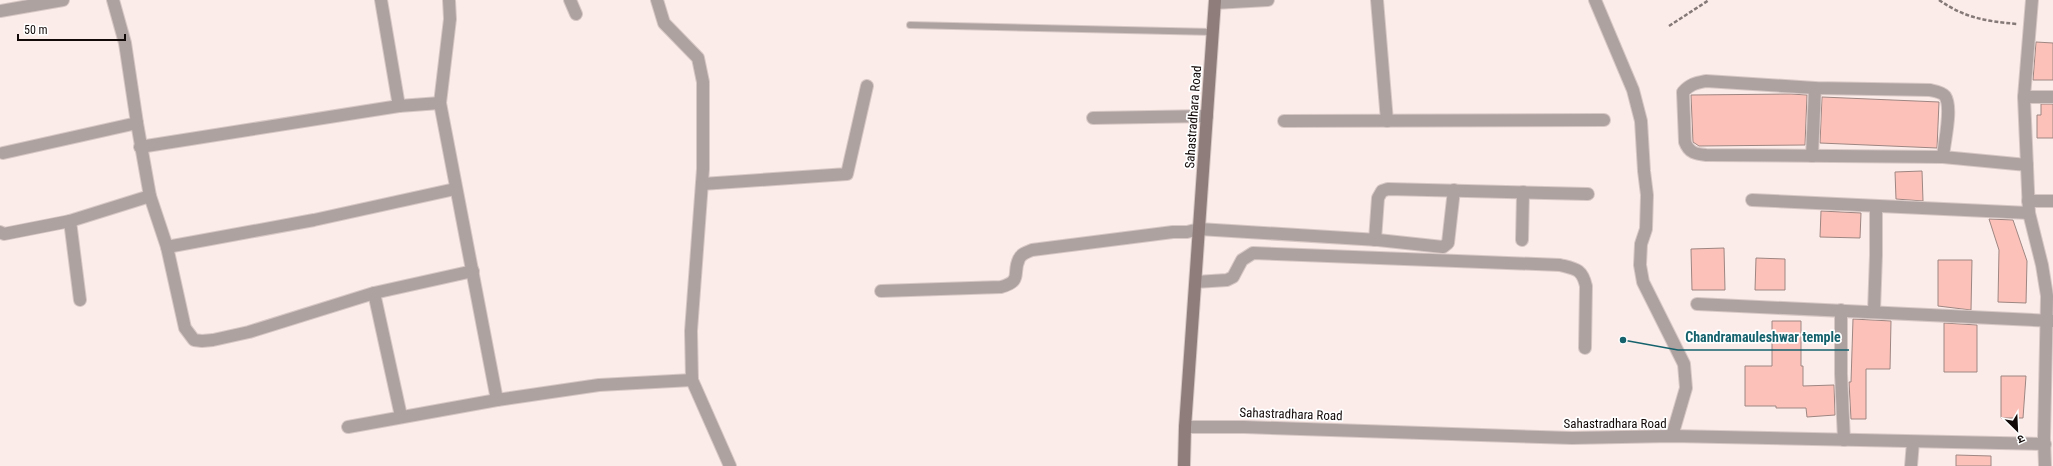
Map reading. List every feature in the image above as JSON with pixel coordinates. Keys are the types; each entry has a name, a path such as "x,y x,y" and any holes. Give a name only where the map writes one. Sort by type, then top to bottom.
{"main road":[{"name":"Sahastradhara Road","path":"1184,466 1185,427 1215,2"}],"street":[{"path":"0,11 63,0"},
{"path":"113,0 125,42 140,147 150,196 167,247 185,328 194,340 213,340 249,332 374,293 473,271"},
{"path":"381,0 399,106"},
{"path":"449,0 450,19 440,103 455,189 473,271 497,400"},
{"path":"570,0 576,14"},
{"path":"657,0 664,23 698,58 703,82 702,184 691,331 692,380 730,466"},
{"path":"1215,2 1268,0"},
{"path":"1377,0 1387,121"},
{"path":"1595,0 1633,90 1641,121 1647,196 1646,229 1642,244 1640,265 1643,282 1684,364 1686,388 1672,436"},
{"path":"2040,0 2032,0 2024,97 2029,213 2047,296 2050,321 2046,466"},
{"path":"1943,157 1948,113 1944,96 1938,92 1930,90 1815,88 1706,82 1694,83 1687,86 1683,92 1685,142 1688,148 1694,153 1706,155 1943,157 2027,165"},
{"path":"702,184 847,174 867,86"},
{"path":"1812,156 1815,88"},
{"path":"2024,97 2053,97"},
{"path":"140,147 399,106 440,103"},
{"path":"1093,118 1207,116"},
{"path":"1284,121 1604,120"},
{"path":"3,153 137,123"},
{"path":"1375,240 1378,198 1382,191 1393,188 1588,194"},
{"path":"167,247 314,220 455,189"},
{"path":"881,291 1001,287 1013,282 1016,278 1018,260 1023,254 1032,250 1173,232 1187,232 1199,229 1375,240 1441,247 1447,245 1454,190"},
{"path":"1522,240 1523,192"},
{"path":"0,232 4,234 70,221 150,196"},
{"path":"1752,200 2029,213"},
{"path":"2028,200 2053,201"},
{"path":"1874,311 1876,206"},
{"path":"70,221 80,300"},
{"path":"1196,282 1228,280 1233,277 1242,260 1253,253 1560,265 1573,268 1581,272 1584,277 1586,286 1586,348"},
{"path":"374,293 401,416"},
{"path":"1697,304 1874,311 2050,321"},
{"path":"1841,310 1841,374 1844,440"},
{"path":"348,427 401,416 599,385 692,380"},
{"name":"Sahastradhara Road","path":"1185,427 1244,427 1572,438 1672,436 1913,442 2047,440"},
{"path":"1911,466 1913,442"}],"lane":[{"path":"910,25 1213,32"}],"path":[{"path":"1669,26 1709,0"},
{"path":"1938,0 1952,9 1983,21 2030,24"}],"building":[{"path":"2036,42 2053,43 2053,80 2033,80"},
{"path":"1691,95 1807,95 1805,145 1699,146 1693,142"},
{"path":"1822,97 1939,102 1937,148 1820,143"},
{"path":"2041,104 2053,104 2053,138 2037,138 2037,115 2041,115"},
{"path":"1922,171 1923,201 1896,199 1895,172"},
{"path":"1821,211 1861,213 1860,238 1820,237"},
{"path":"1989,219 2013,220 2027,261 2026,303 1998,302 1999,250"},
{"path":"1724,248 1725,290 1692,290 1691,249"},
{"path":"1756,258 1785,259 1785,290 1755,290"},
{"path":"1938,260 1972,260 1971,310 1938,306"},
{"path":"1853,319 1891,321 1890,369 1866,369 1866,419 1851,419 1849,382 1851,382"},
{"path":"1772,321 1801,321 1801,366 1803,366 1803,386 1834,385 1835,415 1807,417 1806,408 1745,406 1745,366 1772,366"},
{"path":"1944,323 1977,325 1977,372 1944,372"},
{"path":"2001,376 2026,376 2023,418 2001,418"},
{"path":"1956,455 1991,456 1991,466 1956,466"}],"place":[{"name":"Chandramauleshwar temple","path":"1623,340"}]}
